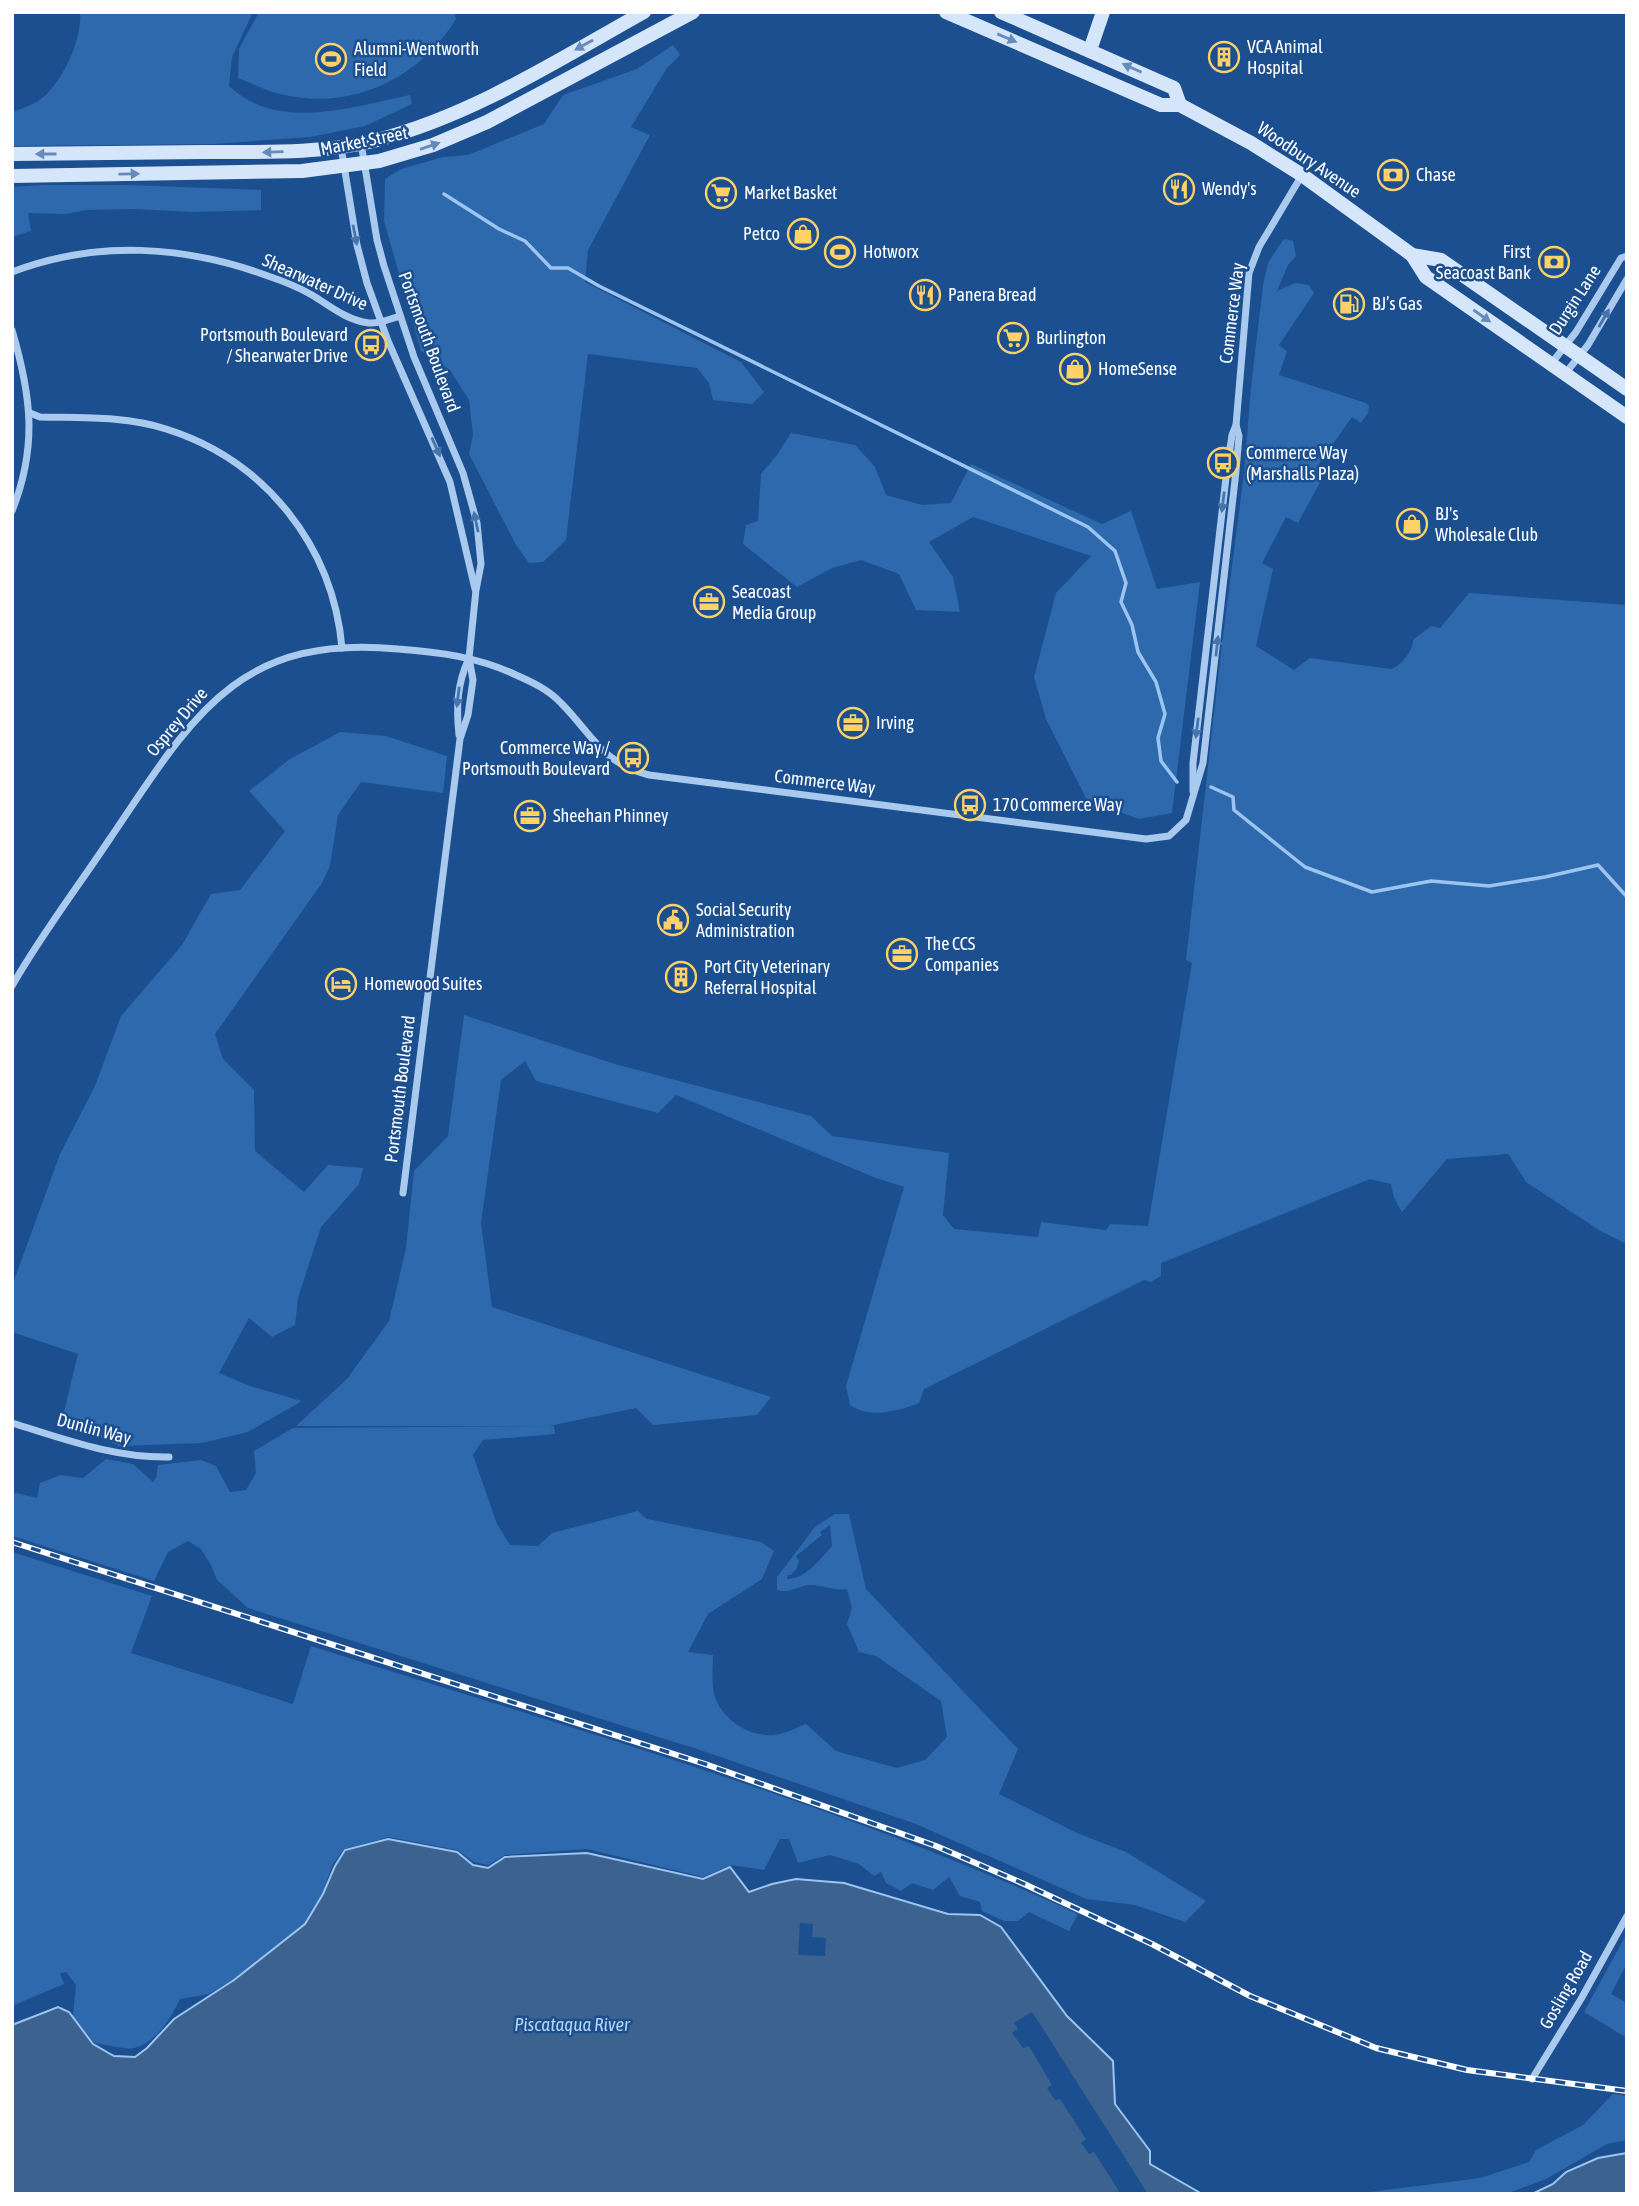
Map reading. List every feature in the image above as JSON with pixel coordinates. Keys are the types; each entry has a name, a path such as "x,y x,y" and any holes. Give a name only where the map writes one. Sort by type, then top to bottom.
{"main road":[{"name":"Market Street","path":"12,154 270,152 361,143 414,129 464,109 644,12"},
{"name":"Woodbury Avenue","path":"946,12 1161,106 1180,105 1251,143 1302,175 1412,255 1426,277 1627,417"},
{"name":"Woodbury Avenue","path":"1001,12 1174,88 1180,105"},
{"path":"1084,48 1096,32 1104,12"},
{"name":"Market Street","path":"12,176 281,172 364,164 416,150 469,130 691,13"},
{"name":"Woodbury Avenue","path":"1412,255 1441,260 1627,389"}],"street":[{"name":"Portsmouth Boulevard","path":"361,143 376,240 414,357 468,489 477,523 481,564 469,658 473,680 468,715 460,739 403,1193"},
{"name":"Portsmouth Boulevard","path":"341,147 362,265 381,322 450,482 476,590"},
{"name":"Commerce Way","path":"469,658 516,674 542,688 561,702 604,753 629,769 649,775 1146,839 1161,838 1175,832 1186,820 1203,763 1236,471 1239,436 1236,425 1249,273 1259,247 1302,175"},
{"name":"Shearwater Drive","path":"12,272 49,259 95,251 178,252 251,270 301,290 349,318 369,323 400,316"},
{"name":"Durgin Lane","path":"1551,364 1576,332 1621,258 1627,256"},
{"name":"Durgin Lane","path":"1565,374 1588,345 1627,279"},
{"path":"12,330 30,413 25,474 12,511"},
{"path":"30,413 40,417 113,419 165,429 199,442 248,471 264,485 292,518 320,563 337,607 342,648"},
{"name":"Osprey Drive","path":"12,986 38,943 151,778 206,708 233,684 265,666 305,653 342,648 389,648 469,658"},
{"name":"Portsmouth Boulevard","path":"460,739 456,710 461,676 469,658"},
{"name":"Dunlin Way","path":"12,1423 111,1452 169,1457"},
{"name":"Gosling Road","path":"1532,2079 1627,1916"}],"shaded area":[{"path":"80,12 253,12 232,57 229,86 248,100 292,112 340,110 410,95 412,104 365,126 310,137 214,144 12,146 12,112 38,101 55,85 74,48"},
{"name":"Alumni-Wentworth Field","path":"259,12 454,12 456,19 425,57 385,84 339,97 314,99 276,93 238,78 239,49"},
{"path":"673,45 680,55 667,68 631,127 650,135 588,250 585,282 741,362 764,392 752,404 713,400 709,383 697,368 588,354 566,540 543,562 529,563 516,545 469,454 473,435 469,400 450,370 421,351 384,221 385,179 401,169 443,157 468,155 544,124 563,95 637,69"},
{"path":"44,185 261,190 261,210 193,212 134,209 86,210 66,214 28,213 31,231 12,237 12,187"},
{"path":"1286,239 1293,241 1296,256 1288,265 1277,291 1295,283 1309,285 1314,293 1279,345 1287,351 1279,375 1369,406 1361,423 1352,417 1316,468 1324,475 1298,523 1286,517 1262,563 1273,569 1256,646 1294,670 1310,658 1391,669 1406,658 1413,640 1431,626 1440,628 1469,593 1627,605 1627,1244 1602,1232 1526,1182 1508,1154 1447,1159 1402,1212 1394,1198 1391,1184 1370,1179 1161,1263 1161,1276 1151,1282 1144,1280 924,1389 919,1403 893,1411 866,1412 850,1405 846,1386 904,1187 876,1178 676,1095 658,1113 536,1081 525,1061 501,1080 481,1223 492,1307 771,1397 757,1415 653,1425 636,1408 549,1426 296,1426 347,1379 389,1321 406,1248 414,1171 448,1136 464,1015 615,1064 811,1116 832,1136 949,1153 943,1215 954,1229 1038,1237 1041,1222 1106,1230 1110,1224 1148,1226 1192,963 1186,960 1244,473 1263,285 1268,263"},
{"path":"791,433 855,445 875,467 886,495 922,505 951,503 971,464 1102,524 1131,511 1157,589 1200,582 1172,813 1139,819 1087,800 1046,719 1034,677 1056,593 1091,556 973,517 929,542 953,577 960,612 916,610 899,574 861,560 832,568 797,587 743,544 746,525 758,521 761,474"},
{"path":"340,732 386,736 447,756 443,793 361,782 338,815 330,866 322,883 215,1034 223,1059 254,1090 255,1151 304,1192 328,1165 363,1168 359,1184 321,1227 298,1298 295,1325 272,1337 249,1318 219,1373 250,1386 302,1401 248,1432 202,1443 119,1446 62,1420 78,1354 12,1332 12,1286 60,1154 95,1086 121,1016 182,945 211,894 240,890 285,831 249,791 290,759"},
{"path":"554,1426 555,1434 483,1440 473,1455 497,1524 510,1545 538,1546 552,1533 638,1511 647,1519 761,1542 774,1551 762,1579 708,1614 688,1652 713,1655 713,1686 715,1698 722,1711 734,1723 757,1734 774,1735 806,1724 836,1751 897,1768 925,1760 947,1737 941,1701 876,1656 859,1652 847,1624 852,1608 847,1589 811,1585 787,1591 777,1590 777,1577 815,1527 835,1514 849,1514 866,1589 1018,1749 999,1794 1077,1833 1126,1852 1206,1901 1185,1922 1135,1905 1086,1899 916,1824 700,1750 248,1608 217,1580 201,1549 188,1541 168,1552 154,1581 12,1536 12,1492 37,1498 40,1483 60,1475 83,1478 106,1459 133,1464 153,1482 158,1465 201,1460 216,1466 230,1492 246,1490 256,1473 254,1451 293,1428","holes":["830,1525 832,1546 806,1572 787,1579 797,1568 799,1561 796,1556"]},
{"path":"12,1552 152,1596 131,1653 293,1704 311,1646 699,1768 795,1801 985,1873 1078,1914 1069,1931 1029,1912 1018,1921 1004,1921 982,1911 980,1902 960,1896 949,1877 933,1890 912,1883 901,1891 886,1883 881,1872 874,1876 859,1864 830,1855 798,1863 789,1839 780,1839 764,1870 731,1865 703,1877 587,1849 505,1855 488,1865 474,1862 457,1850 389,1837 344,1849 333,1864 322,1894 304,1924 234,1979 209,1994 180,1999 167,2022 149,2041 134,2048 94,2043 73,2016 76,1985 66,1972 60,1973 64,1984 12,2006"},
{"path":"1627,1933 1627,1963 1611,1994 1627,2003 1627,2038 1584,2012"},
{"path":"1613,2094 1627,2096 1627,2140 1607,2144 1546,2179 1509,2193 1355,2194 1480,2178 1529,2162 1536,2150 1583,2125"}],"water":[{"name":"Piscataqua River","path":"388,1839 457,1852 473,1865 488,1868 505,1857 587,1853 703,1879 730,1867 749,1892 796,1879 844,1883 948,1914 980,1915 1001,1927 1067,2016 1113,2061 1115,2104 1150,2151 1150,2164 1202,2194 12,2194 12,2025 58,2007 69,2012 93,2044 114,2056 135,2057 174,2019 234,1980 305,1924 345,1850"},
{"path":"1627,2153 1627,2194 1532,2194 1553,2184 1566,2172 1598,2158"}],"pier":[{"path":"800,1923 813,1924 812,1937 826,1938 825,1956 798,1955"},
{"path":"1032,2012 1148,2194 1115,2194 1119,2191 1094,2152 1089,2154 1081,2143 1086,2139 1060,2099 1055,2100 1047,2088 1052,2085 1029,2046 1023,2048 1012,2033 1018,2029 1014,2023"}],"waterway":[{"path":"444,194 499,229 525,241 551,268 568,268 599,286 1088,527 1115,551 1126,583 1121,602 1132,625 1138,652 1156,682 1165,714 1158,738 1161,761 1177,782"},
{"path":"1211,787 1233,797 1234,810 1305,867 1372,892 1431,881 1489,886 1598,865 1627,897"}],"railway":[{"path":"12,1542 705,1764 936,1846 1152,1944 1250,1996 1376,2048 1467,2070 1627,2091"}],"place":[{"name":"VCA Animal Hospital","path":"1224,57"},
{"name":"Alumni-Wentworth Field","path":"331,59"},
{"name":"Chase","path":"1393,175"},
{"name":"Wendy's","path":"1179,189"},
{"name":"Market Basket","path":"721,193"},
{"name":"Petco","path":"803,234"},
{"name":"Hotworx","path":"840,252"},
{"name":"First Seacoast Bank","path":"1554,262"},
{"name":"Panera Bread","path":"925,295"},
{"name":"BJ’s Gas","path":"1349,304"},
{"name":"Burlington","path":"1013,338"},
{"name":"Portsmouth Boulevard / Shearwater Drive","path":"371,345"},
{"name":"HomeSense","path":"1075,369"},
{"name":"Commerce Way (Marshalls Plaza)","path":"1223,463"},
{"name":"BJ's Wholesale Club","path":"1412,524"},
{"name":"Seacoast Media Group","path":"709,602"},
{"name":"Irving","path":"853,723"},
{"name":"Commerce Way / Portsmouth Boulevard","path":"633,758"},
{"name":"170 Commerce Way","path":"970,805"},
{"name":"Sheehan Phinney","path":"530,816"},
{"name":"Social Security Administration","path":"673,920"},
{"name":"The CCS Companies","path":"902,954"},
{"name":"Port City Veterinary Referral Hospital","path":"681,977"},
{"name":"Homewood Suites","path":"341,984"}]}
